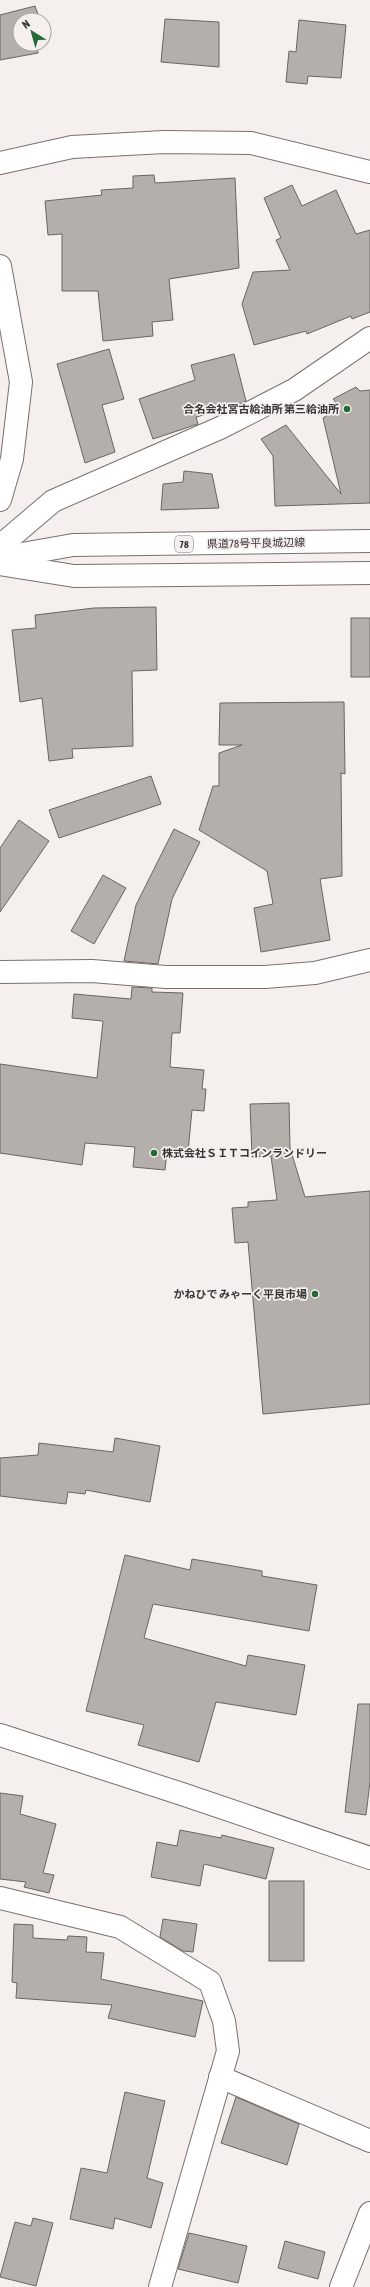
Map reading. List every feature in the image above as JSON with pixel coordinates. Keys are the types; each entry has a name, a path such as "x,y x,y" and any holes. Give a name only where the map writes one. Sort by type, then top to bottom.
{"street":[{"path":"0,163 72,147 164,142 251,142 370,172"},
{"path":"0,266 21,382 12,459 0,500"},
{"path":"0,546 53,501 220,428 294,390 370,338"},
{"name":"県道78号平良城辺線","path":"0,558 73,545 370,541"},
{"path":"0,564 74,576 370,573"},
{"path":"0,972 92,971 166,977 265,977 315,973 370,960"},
{"path":"0,1735 62,1754 370,1858"},
{"path":"0,1898 120,1927 210,1982 224,2022 228,2051 160,2287"},
{"path":"220,2077 370,2141"},
{"path":"341,2287 370,2213"}],"building":[{"path":"35,6 37,12 12,12 12,52 38,53 0,60 0,15"},
{"path":"165,19 219,22 219,67 161,62"},
{"path":"299,20 346,25 341,78 308,76 307,84 286,82 289,51 296,52"},
{"path":"154,175 155,183 235,178 239,268 169,279 173,320 152,322 153,336 103,341 98,291 62,291 62,234 48,235 45,201 102,195 101,190 133,188 133,176"},
{"path":"292,185 302,206 336,190 356,234 370,230 370,312 352,319 351,316 307,334 306,331 254,345 242,304 253,272 290,270 276,240 281,238 264,198"},
{"path":"109,349 124,399 102,405 115,452 85,463 57,364"},
{"path":"234,354 246,401 234,407 196,417 198,424 153,439 139,399 195,380 191,365"},
{"path":"356,387 360,391 370,390 370,503 275,506 273,456 261,439 286,425 341,494 323,418 340,407 333,399"},
{"path":"184,471 212,474 219,508 161,510 163,484 183,482"},
{"path":"156,607 157,670 132,671 133,746 72,749 73,758 49,761 42,698 20,702 12,630 36,628 35,615 94,608"},
{"path":"351,618 370,618 370,677 351,677"},
{"path":"344,702 345,774 341,773 342,876 320,879 330,940 261,952 254,908 273,904 267,871 199,830 213,786 219,786 219,753 242,745 219,745 220,703"},
{"path":"151,776 161,804 59,838 49,810"},
{"path":"19,820 49,841 0,912 0,848"},
{"path":"174,829 200,842 172,899 158,964 124,961 136,905"},
{"path":"103,875 126,888 94,944 71,931"},
{"path":"132,987 152,988 152,992 183,993 180,1033 172,1033 170,1067 204,1070 202,1089 206,1089 204,1111 192,1110 188,1152 167,1151 165,1170 133,1167 135,1147 85,1143 82,1165 0,1153 0,1064 97,1078 103,1021 72,1018 74,994 131,999"},
{"path":"289,1103 290,1148 305,1197 370,1191 370,1404 263,1414 248,1242 235,1243 232,1208 248,1207 248,1202 277,1200 271,1156 252,1157 250,1104"},
{"path":"115,1438 160,1446 150,1502 86,1490 85,1494 68,1492 66,1504 0,1496 0,1458 38,1455 39,1443 113,1452"},
{"path":"125,1555 190,1570 192,1559 262,1571 262,1576 317,1585 309,1631 153,1604 144,1638 246,1666 248,1655 305,1665 296,1715 216,1702 199,1762 138,1745 144,1725 86,1711"},
{"path":"358,1704 370,1704 370,1782 366,1815 345,1812"},
{"path":"0,1793 23,1796 20,1814 56,1824 43,1873 54,1875 49,1893 24,1887 26,1882 0,1879"},
{"path":"180,1830 221,1838 222,1835 274,1848 266,1879 204,1864 200,1886 151,1877 157,1842 177,1846"},
{"path":"269,1881 304,1881 304,1961 269,1961"},
{"path":"163,1919 197,1924 193,1952 183,1951 160,1937"},
{"path":"14,1924 33,1925 33,1938 67,1940 68,1936 87,1937 86,1952 104,1953 101,1979 203,2001 195,2037 108,2018 112,2005 16,1998 17,1983 12,1982"},
{"path":"125,2092 165,2101 147,2178 163,2183 151,2228 115,2218 113,2229 70,2219 81,2168 107,2173"},
{"path":"236,2097 299,2124 287,2165 221,2143"},
{"path":"33,2218 53,2223 36,2286 0,2277 15,2222 31,2226"},
{"path":"189,2233 247,2246 238,2283 178,2269"},
{"path":"285,2241 325,2252 318,2279 278,2268"}],"place":[{"name":"合名会社宮古給油所 第三給油所","path":"347,409"},
{"name":"株式会社ＳＩＴコインランドリー","path":"154,1153"},
{"name":"かねひで みゃーく平良市場","path":"315,1294"}]}
